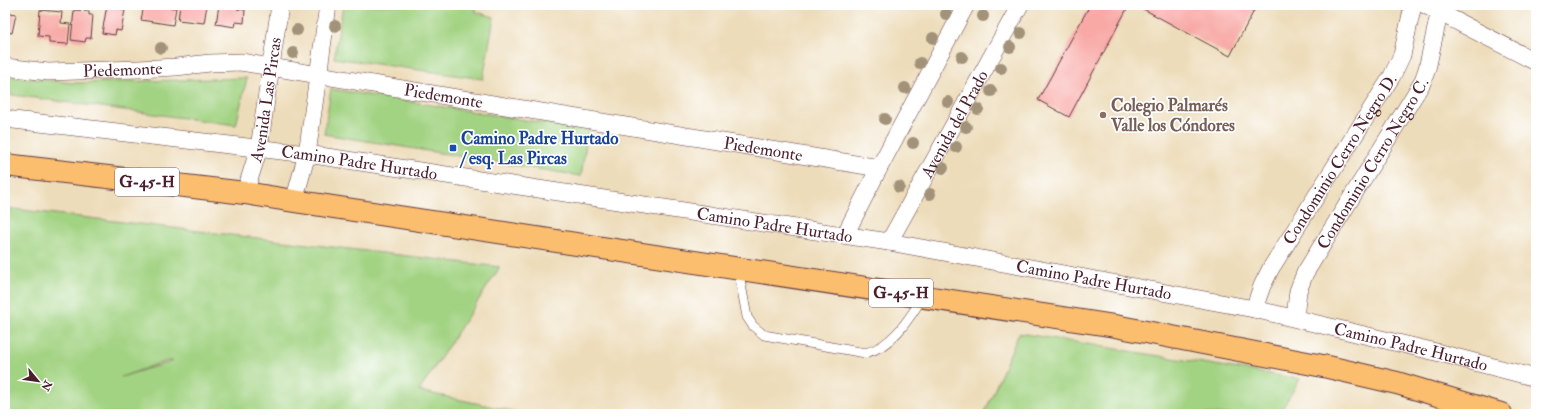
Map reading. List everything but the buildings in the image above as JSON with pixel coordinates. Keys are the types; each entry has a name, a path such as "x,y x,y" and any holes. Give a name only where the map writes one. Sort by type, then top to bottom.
{"main road":[{"name":"G-45-H","path":"5,165 294,201 1116,326 1275,355 1397,383 1501,414"}],"street":[{"name":"Avenida Las Pircas","path":"245,194 259,148 280,5"},
{"path":"294,201 307,154 328,5"},
{"path":"845,235 966,5"},
{"name":"Avenida del Prado","path":"889,242 1020,5"},
{"name":"Condominio Cerro Negro D.","path":"1254,309 1262,286 1272,268 1392,76 1402,55 1413,5"},
{"path":"1435,8 1536,62"},
{"name":"Condominio Cerro Negro C.","path":"1295,318 1298,292 1305,273 1422,83 1427,69 1435,8"},
{"name":"Piedemonte","path":"5,67 48,72 169,68 210,63 241,62 879,168"},
{"name":"Camino Padre Hurtado","path":"5,119 307,154 889,242 1254,309 1436,352 1536,378"}],"lane":[{"path":"738,268 747,317 764,335 865,353 875,351 886,344 910,318 923,297"}],"green space":[{"path":"343,5 477,5 476,12 494,17 483,79 334,58"},
{"path":"5,76 74,83 247,78 236,125 5,94"},
{"path":"331,89 588,130 581,176 324,134"},
{"path":"5,208 500,267 419,391 527,414 5,414","holes":["166,361 173,361 121,377"]},
{"path":"1019,333 1300,379 1279,414 984,414"}],"place":[{"name":"Colegio Palmarés Valle los Cóndores","path":"1103,115"},
{"name":"Camino Padre Hurtado / esq. Las Pircas","path":"453,148"}]}
